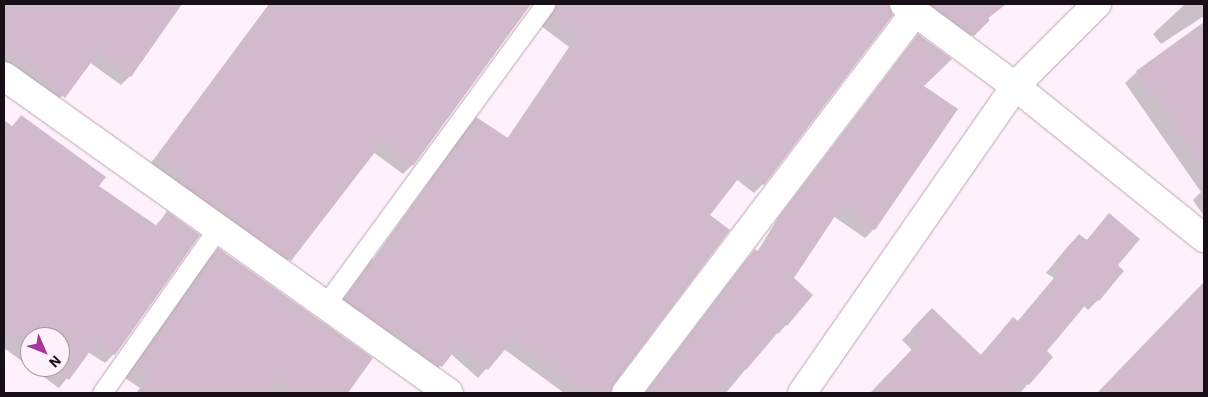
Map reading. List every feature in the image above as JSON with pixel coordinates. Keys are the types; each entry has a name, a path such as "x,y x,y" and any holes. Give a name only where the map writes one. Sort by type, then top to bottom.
{"street":[{"path":"802,393 1016,86 1097,4"},
{"path":"626,393 909,8 1016,86 1204,238"},
{"path":"4,76 449,393"}],"lane":[{"path":"325,305 545,4"},
{"path":"102,393 218,228"}],"building":[{"path":"4,4 182,4 131,77 98,53 65,98 4,47"},
{"path":"270,4 531,4 413,166 382,143 291,261 185,186 188,181 183,178 186,174 159,154"},
{"path":"556,4 889,4 893,15 764,185 745,170 710,215 730,230 614,384 611,393 585,393 513,340 488,370 459,345 442,367 394,330 392,333 344,299 476,117 508,138 577,38 549,17"},
{"path":"930,4 1006,4 988,18 990,20 974,36"},
{"path":"1204,22 1204,169 1136,71"},
{"path":"918,34 952,59 924,86 958,109 875,230 841,207 794,278 813,295 787,326 785,324 746,370 741,366 718,393 645,393 755,249 759,252 789,204"},
{"path":"21,115 106,177 99,186 157,226 167,211 200,235 115,355 96,343 69,380 65,377 70,377 70,327 20,327 20,345 4,333 4,138"},
{"path":"1109,213 1140,239 1118,265 1124,271 1099,301 1093,296 1047,351 1053,357 1029,385 1022,380 1011,393 870,393 921,340 911,330 932,308 981,355 1013,317 1018,321 1063,268 1056,262 1079,234 1087,240"},
{"path":"218,248 373,358 348,393 294,393 276,380 267,393 139,393 150,377 134,367"},
{"path":"1204,282 1204,393 1097,393"}]}
